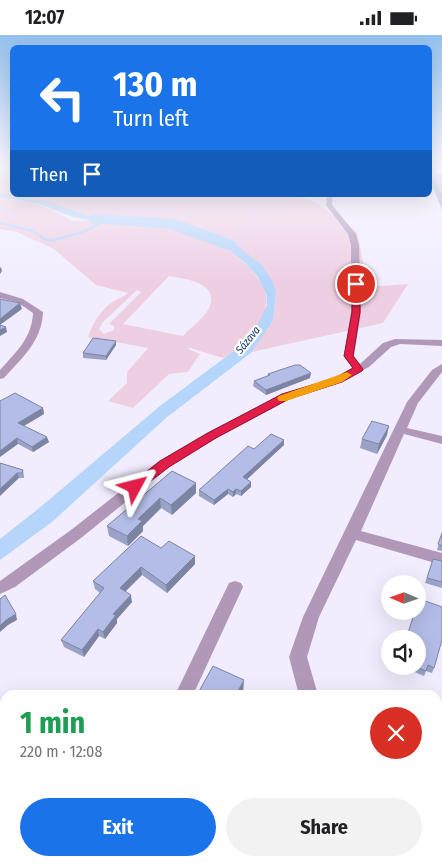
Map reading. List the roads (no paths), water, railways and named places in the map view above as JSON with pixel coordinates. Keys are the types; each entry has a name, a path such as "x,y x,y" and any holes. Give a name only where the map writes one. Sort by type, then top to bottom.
{"street":[{"path":"328,204 352,234 355,245 356,312 349,356 358,369"},
{"path":"0,295 14,297 29,304 38,312 39,323 35,337 0,376"},
{"path":"0,588 10,583 76,534 164,464 212,435 286,397 338,380 358,369 387,345 399,341 442,343"},
{"path":"306,690 298,657 311,617 352,535 413,402 442,367"},
{"path":"401,430 442,440"},
{"path":"352,535 442,559"},
{"path":"186,690 235,587"}],"water":[{"path":"37,204 56,204 86,215 183,223 236,245 262,265 274,284 276,293 273,321 252,352 166,418 52,522 0,560 0,539 160,406 248,340 267,305 267,296 258,277 243,261 225,247 185,226 170,223 89,220 73,217"}],"waterway":[{"name":"Sázava","path":"97,219 174,224 227,244"},
{"path":"0,223 33,231 46,240 54,240 83,232 108,220"}]}
